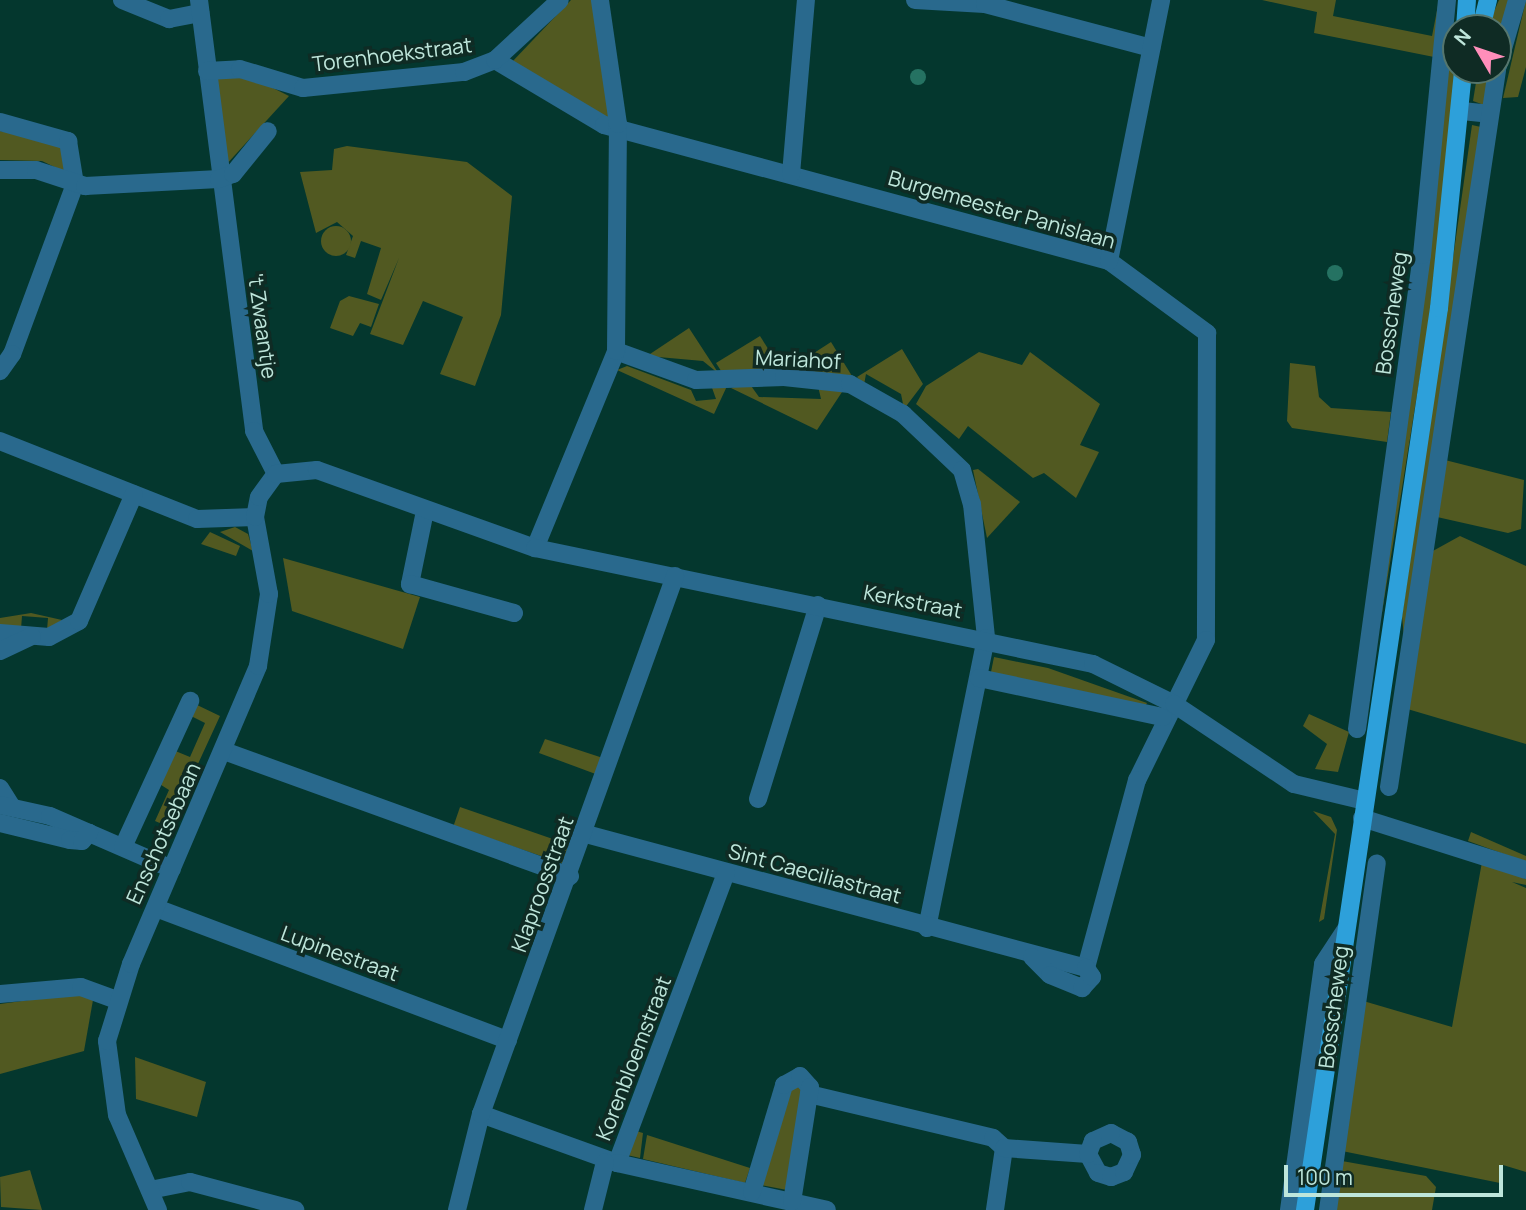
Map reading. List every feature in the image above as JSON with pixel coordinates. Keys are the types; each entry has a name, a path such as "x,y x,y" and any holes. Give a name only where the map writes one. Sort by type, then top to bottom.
{"main road":[{"name":"Bosscheweg","path":"1462,111 1463,84"},
{"name":"Bosscheweg","path":"1305,1210 1364,809 1383,636 1462,111 1469,84"}],"street":[{"path":"122,0 169,19 199,7"},
{"name":"Torenhoekstraat","path":"207,71 240,69 303,88 464,72 495,60 560,0"},
{"path":"536,548 616,351 618,124 600,0"},
{"path":"791,174 806,0"},
{"path":"915,0 985,2 1151,48"},
{"path":"1110,261 1161,0"},
{"name":"Bosscheweg","path":"1357,729 1383,636 1447,0"},
{"path":"1512,18 1517,0"},
{"name":"'t Zwaantje","path":"199,7 219,179 254,431 276,474"},
{"name":"Burgemeester Panislaan","path":"495,60 604,125 618,124 1110,261 1207,334 1206,640 1168,710"},
{"path":"1390,787 1495,84"},
{"path":"1462,111 1489,114"},
{"path":"0,122 68,141 75,184 12,354 0,371"},
{"path":"0,170 36,170 75,184 219,179 233,174 268,131"},
{"name":"Mariahof","path":"616,351 696,380 784,377 863,389 954,458 969,488 978,542 986,638 927,928"},
{"path":"0,441 211,523 255,517"},
{"name":"Kerkstraat","path":"276,474 317,470 425,511 536,548 986,638 1093,664 1294,784 1526,870"},
{"name":"Enschotsebaan","path":"158,1210 109,1082 107,1041 117,1000 225,751 268,629 255,517 259,497 276,474"},
{"path":"0,634 32,636 68,630 90,605 134,494"},
{"path":"425,511 410,584 514,613"},
{"name":"Klaproosstraat","path":"457,1210 481,1114 586,834 675,576"},
{"path":"758,799 818,606"},
{"path":"0,651 32,636"},
{"path":"1383,636 1411,647"},
{"name":"Kerkstraat","path":"979,678 1168,710"},
{"path":"123,847 190,701"},
{"name":"Sint Caeciliastraat","path":"586,834 1032,957 1086,968 1123,819 1168,710"},
{"path":"225,751 570,876"},
{"path":"0,788 5,805 89,832 172,869"},
{"path":"0,823 70,840 82,841 89,832"},
{"name":"Bosscheweg","path":"1328,1210 1377,863"},
{"name":"Korenbloemstraat","path":"481,1114 611,1162 726,873"},
{"name":"Lupinestraat","path":"156,908 508,1040"},
{"name":"Bosscheweg","path":"1289,1210 1322,964 1346,929"},
{"path":"0,994 81,987 117,1000"},
{"path":"752,1192 784,1085 800,1076 809,1094 792,1202"},
{"path":"809,1094 993,1138 1003,1148 1088,1154"},
{"path":"996,1210 1003,1148"},
{"path":"1314,1153 1337,1157"},
{"path":"593,1210 611,1162 827,1210"},
{"path":"150,1190 190,1182 295,1210"}],"shaded area":[{"path":"571,0 595,0 610,121 511,63"},
{"path":"1262,0 1336,0 1333,16 1432,36 1439,0 1434,57 1314,33 1317,12"},
{"path":"1499,0 1511,0 1507,14 1493,14"},
{"path":"1526,0 1526,67 1518,97 1503,98 1506,84 1512,84 1512,60"},
{"path":"915,69 921,69 926,77 924,83 915,85 910,80 910,74"},
{"path":"241,72 289,96 225,166 216,73"},
{"path":"1444,84 1455,84 1429,320 1381,619"},
{"path":"1476,84 1488,84 1484,105 1473,101"},
{"path":"1472,125 1481,127 1404,638 1402,616"},
{"path":"0,131 59,142 67,173 42,161 0,160"},
{"path":"347,146 467,162 512,196 501,315 475,386 440,374 463,317 423,301 403,345 370,334 399,258 381,300 367,294 381,248 361,241 355,258 346,255 353,236 337,222 316,233 300,172 332,170 334,149"},
{"path":"336,226 347,230 351,241 347,252 336,256 325,252 321,241 325,230"},
{"path":"1332,265 1338,265 1343,273 1341,279 1332,281 1327,276 1327,270"},
{"path":"349,296 379,304 371,327 360,323 353,336 330,328 340,301"},
{"path":"689,328 719,374 703,361 647,356"},
{"path":"760,336 781,369 723,374 716,363"},
{"path":"831,342 852,376 786,371"},
{"path":"902,349 923,384 904,409 901,394 866,374 864,385 857,377"},
{"path":"979,352 1022,365 1030,352 1100,404 1080,445 1099,452 1076,498 1044,473 1033,478 968,426 959,439 916,404 926,386"},
{"path":"1290,363 1315,366 1319,397 1331,408 1391,412 1387,442 1292,428 1287,421"},
{"path":"627,366 691,390 696,401 716,399 711,385 728,384 714,414 617,370"},
{"path":"749,383 759,397 821,399 818,386 844,389 817,430 731,388"},
{"path":"1445,460 1524,480 1521,529 1508,533 1437,517"},
{"path":"978,469 1020,502 987,538 973,470"},
{"path":"235,527 248,534 253,551 220,532"},
{"path":"210,532 240,546 236,556 201,544"},
{"path":"1460,536 1526,566 1526,744 1404,708 1431,552"},
{"path":"283,558 420,597 403,649 292,611"},
{"path":"31,613 62,620 47,630 48,618 22,616 21,629 0,628 0,618"},
{"path":"994,657 1048,668 1147,703 1143,710 990,677"},
{"path":"195,704 220,716 169,827 155,821 169,790 158,783 173,750 190,757 205,723 189,715"},
{"path":"1309,714 1349,732 1338,772 1315,769 1327,744 1303,726"},
{"path":"545,739 606,759 601,776 539,753"},
{"path":"460,807 569,844 562,863 453,826"},
{"path":"1313,811 1331,817 1337,830 1324,919 1319,922 1335,834"},
{"path":"1471,832 1526,856 1526,862 1468,841"},
{"path":"1482,862 1526,879 1526,885 1512,882 1526,888 1526,1172 1503,1165 1500,1183 1342,1151 1360,1000 1452,1027"},
{"path":"80,993 93,1000 84,1051 0,1074 0,1004"},
{"path":"135,1057 206,1082 197,1117 136,1099"},
{"path":"803,1084 787,1190 761,1185 789,1087"},
{"path":"636,1131 643,1133 640,1158 627,1155"},
{"path":"647,1135 750,1168 745,1183 643,1159"},
{"path":"1342,1161 1426,1176 1436,1187 1432,1210 1332,1210"},
{"path":"30,1170 42,1210 1,1207 0,1177"}]}
